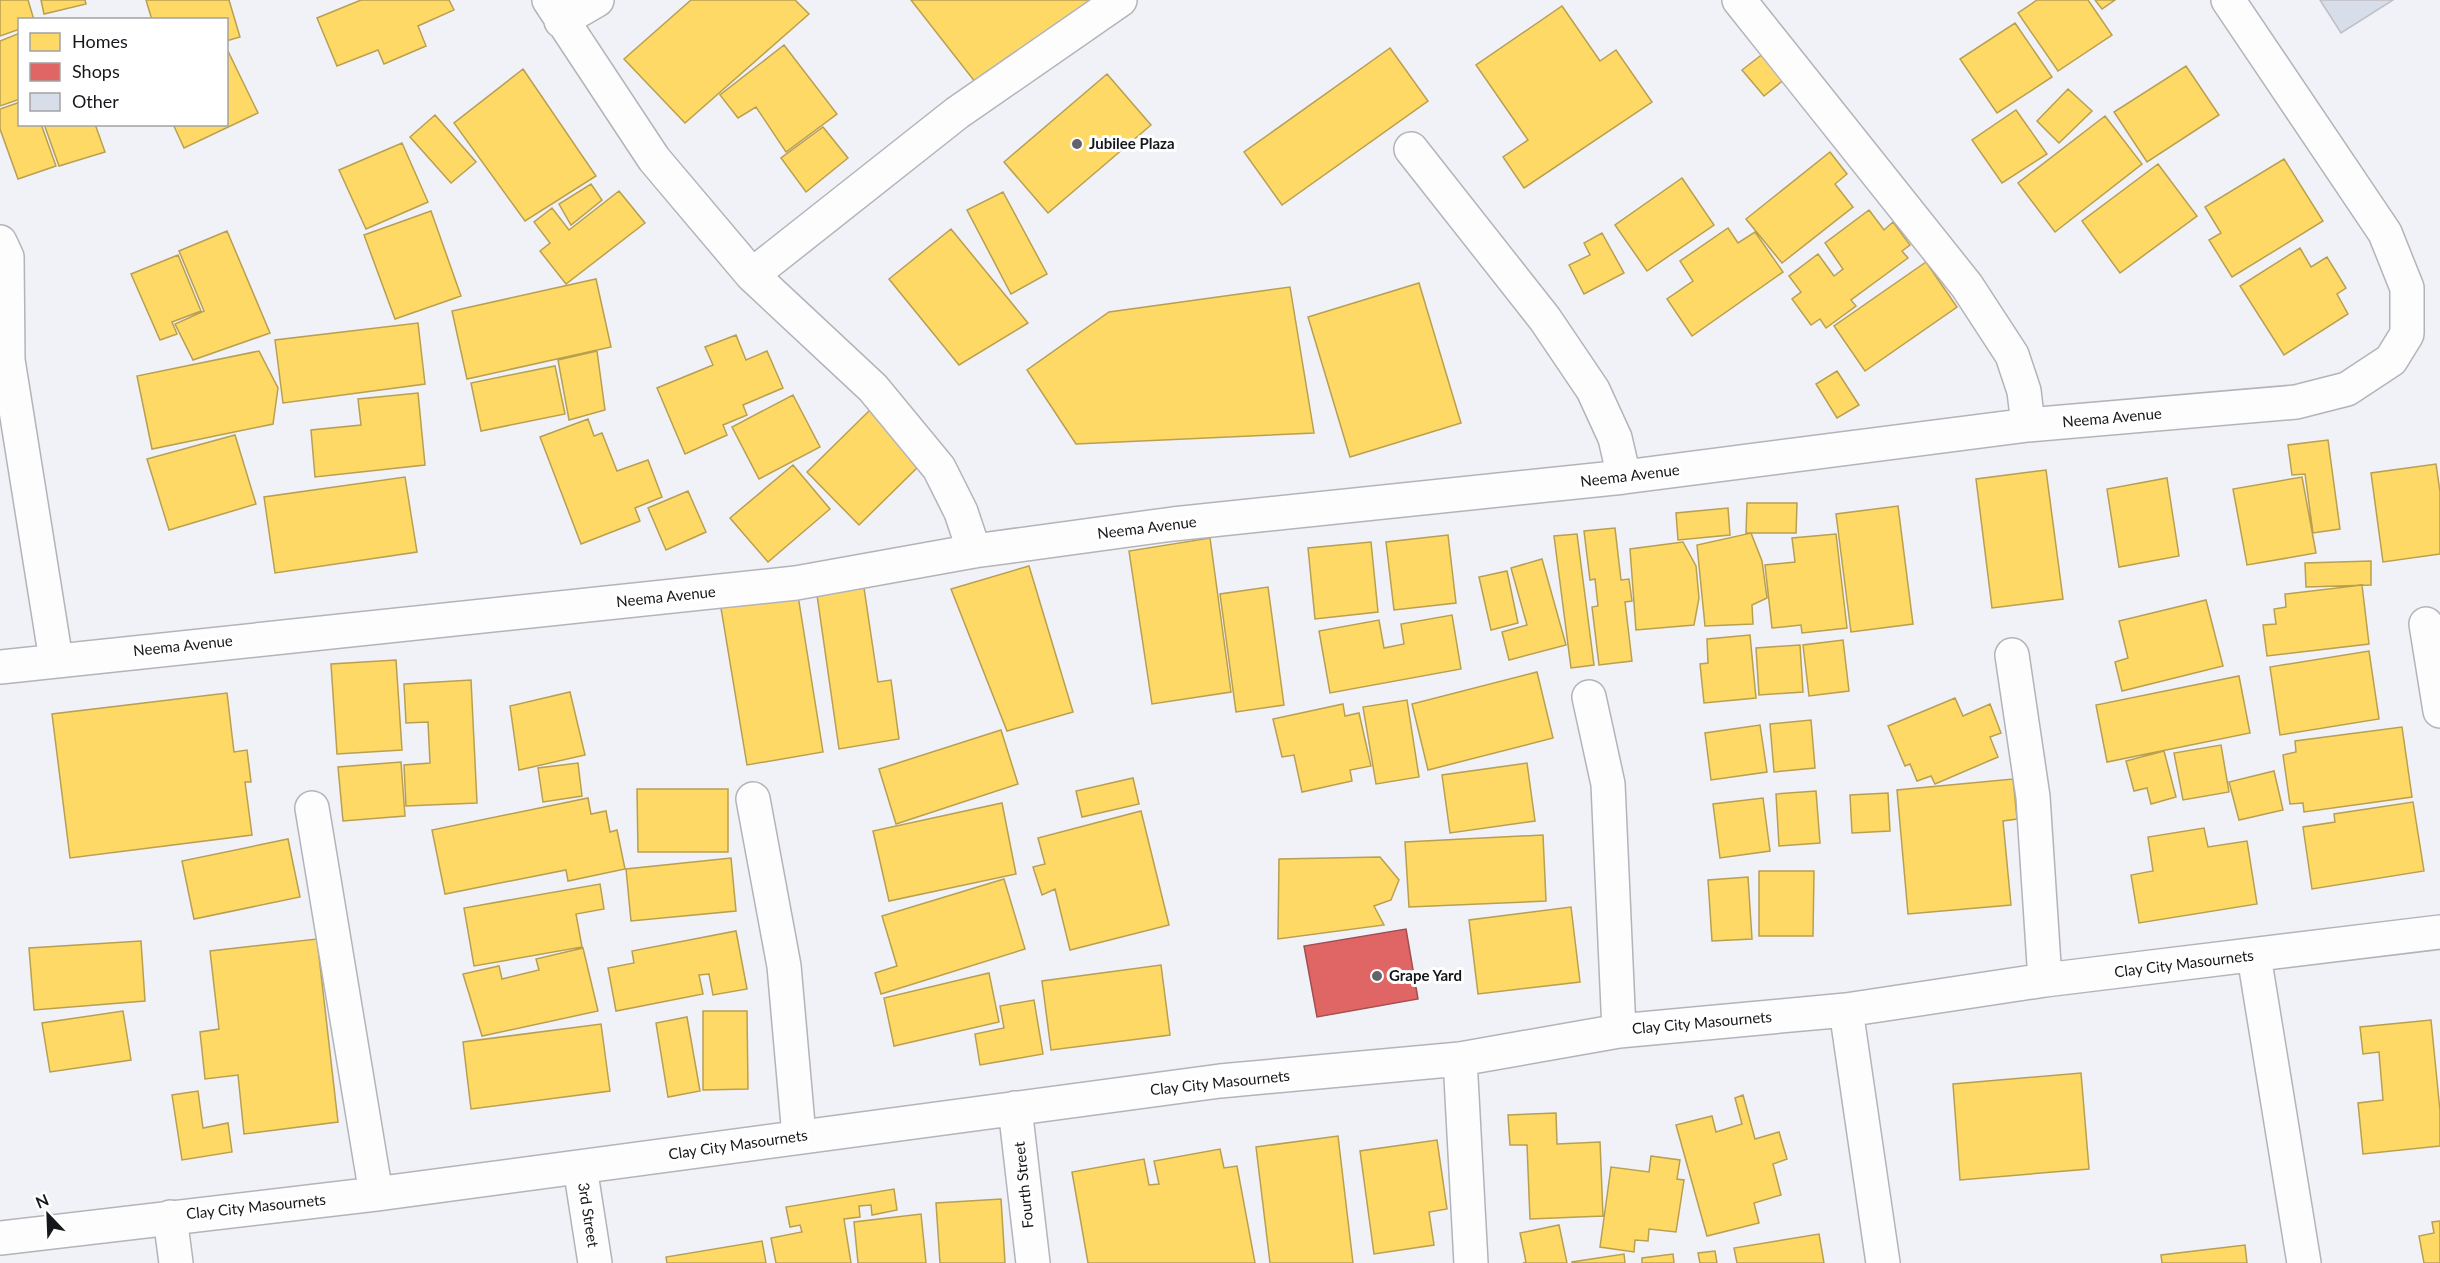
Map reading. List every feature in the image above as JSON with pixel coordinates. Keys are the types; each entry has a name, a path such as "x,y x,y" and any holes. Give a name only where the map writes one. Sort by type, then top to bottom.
{"street":[{"path":"597,0 555,11 654,159 752,275 873,388 939,468 961,512 974,551"},
{"path":"752,275 957,113 1120,0"},
{"path":"1739,0 1967,286 2012,355 2024,391 2028,425"},
{"name":"Neema Avenue","path":"0,667 796,583 974,551 1185,522 1624,477 2028,425 2296,402 2347,389 2391,360 2407,334 2407,288 2385,233 2228,0"},
{"path":"1411,149 1545,319 1593,390 1615,438 1624,477"},
{"path":"0,242 7,257 8,360 56,660"},
{"path":"2426,624 2440,711"},
{"path":"2012,655 2033,797 2045,980"},
{"path":"1589,697 1608,784 1619,1031"},
{"path":"753,799 784,966 799,1136"},
{"path":"312,808 376,1194"},
{"name":"Clay City Masournets","path":"0,1238 376,1194 1220,1081 1460,1059 1619,1031 1846,1010 2045,980 2440,932"},
{"path":"2254,956 2304,1263"},
{"path":"1846,1010 1883,1263"},
{"path":"1460,1059 1471,1263"},
{"name":"Fourth Street","path":"1016,1108 1033,1263"},
{"name":"3rd Street","path":"580,1167 595,1263"},
{"path":"170,1217 177,1263"}],"building: Homes":[{"path":"0,0 28,0 33,18 18,18 18,30 0,36"},
{"path":"41,0 85,0 86,4 44,14"},
{"path":"146,0 229,0 240,37 228,40 228,18 151,18"},
{"path":"361,0 449,0 454,10 418,26 426,46 384,64 378,50 337,66 317,18"},
{"path":"691,0 795,0 809,14 685,123 624,59"},
{"path":"911,0 1098,0 983,92"},
{"path":"2037,0 2088,0 2112,35 2058,71 2018,13"},
{"path":"2095,0 2115,0 2102,9"},
{"path":"1562,6 1600,61 1616,50 1652,102 1524,188 1503,157 1528,140 1476,65"},
{"path":"2015,23 2052,77 1997,113 1960,59"},
{"path":"18,34 18,100 0,106 0,41"},
{"path":"784,45 837,114 786,152 756,107 738,118 720,95"},
{"path":"1390,48 1428,101 1282,205 1244,152"},
{"path":"228,51 258,113 184,148 174,126 228,126"},
{"path":"1764,53 1786,78 1764,96 1742,70"},
{"path":"2186,66 2219,115 2147,162 2114,112"},
{"path":"523,69 596,176 525,221 454,123"},
{"name":"Jubilee Plaza","path":"1107,74 1151,125 1048,213 1004,162"},
{"path":"2068,89 2092,111 2059,143 2037,121"},
{"path":"18,103 18,126 42,126 56,166 18,179 0,129 0,109"},
{"path":"2016,110 2047,154 2002,183 1972,140"},
{"path":"435,115 476,162 451,183 410,137"},
{"path":"2105,116 2142,164 2055,232 2018,183"},
{"path":"45,126 96,126 105,152 59,166"},
{"path":"823,127 848,158 806,192 781,158"},
{"path":"402,143 428,202 366,229 339,170"},
{"path":"1830,152 1847,174 1835,184 1853,207 1782,263 1746,219"},
{"path":"2284,159 2323,221 2232,277 2209,240 2221,233 2205,207"},
{"path":"2158,164 2197,216 2120,273 2082,221"},
{"path":"1682,178 1714,225 1647,271 1615,225"},
{"path":"591,184 602,200 571,225 559,204"},
{"path":"619,191 645,223 566,284 540,251 550,243 534,222 552,208 569,230"},
{"path":"1003,192 1047,274 1011,294 967,210"},
{"path":"1869,210 1884,230 1893,222 1910,245 1902,251 1908,258 1851,300 1856,306 1826,328 1820,319 1811,325 1792,299 1801,292 1789,276 1818,254 1834,276 1843,269 1825,243"},
{"path":"431,211 461,296 395,319 364,235"},
{"path":"1728,228 1738,243 1755,232 1783,272 1692,336 1667,299 1693,281 1680,261"},
{"path":"951,229 1028,323 959,365 889,279"},
{"path":"227,231 270,333 193,360 175,324 204,311 179,251"},
{"path":"1602,233 1624,273 1584,294 1569,265 1590,255 1584,243"},
{"path":"2300,248 2311,267 2327,257 2346,288 2337,294 2348,314 2284,355 2240,286"},
{"path":"178,255 201,311 172,322 177,334 160,340 131,274"},
{"path":"1926,262 1957,307 1865,371 1834,326"},
{"path":"596,279 611,347 467,379 452,311"},
{"path":"1419,283 1461,423 1350,457 1308,317"},
{"path":"1290,287 1314,433 1076,444 1027,370 1109,312"},
{"path":"418,323 425,384 283,403 275,340"},
{"path":"736,335 746,360 767,351 783,388 743,405 747,415 723,425 727,435 685,454 657,388 713,365 705,347"},
{"path":"259,351 278,388 273,424 152,449 137,376"},
{"path":"597,351 605,410 569,420 558,360"},
{"path":"555,366 565,414 481,431 471,383"},
{"path":"1837,371 1859,405 1837,418 1816,384"},
{"path":"418,393 425,465 315,477 311,430 361,425 358,399"},
{"path":"793,395 820,447 759,479 732,427"},
{"path":"871,409 923,462 859,525 807,472"},
{"path":"588,419 594,436 602,433 617,471 648,460 662,497 635,508 640,521 581,544 540,437"},
{"path":"235,435 256,504 169,530 147,459"},
{"path":"2328,440 2340,529 2313,533 2305,474 2292,475 2288,445"},
{"path":"2436,464 2440,492 2440,554 2383,562 2371,473"},
{"path":"793,465 830,509 768,562 730,518"},
{"path":"2046,470 2063,599 1992,608 1976,479"},
{"path":"405,477 417,552 275,573 264,497"},
{"path":"2302,477 2316,553 2247,565 2233,489"},
{"path":"2167,478 2179,556 2119,567 2107,489"},
{"path":"688,491 706,532 666,550 648,508"},
{"path":"1747,503 1797,503 1796,533 1746,533"},
{"path":"1898,506 1913,624 1851,632 1836,514"},
{"path":"1728,508 1730,535 1678,540 1676,513"},
{"path":"1615,528 1621,580 1629,579 1632,601 1625,602 1632,661 1599,665 1592,607 1598,606 1595,579 1590,580 1584,531"},
{"path":"1751,533 1762,561 1767,598 1752,605 1753,624 1705,626 1697,545"},
{"path":"1577,534 1594,665 1571,668 1554,536"},
{"path":"1836,534 1847,628 1802,633 1801,625 1772,628 1765,565 1795,562 1792,538"},
{"path":"1448,535 1456,603 1394,610 1386,542"},
{"path":"1210,538 1231,692 1152,704 1129,551"},
{"path":"1371,542 1378,612 1315,619 1308,548"},
{"path":"1683,542 1696,566 1699,598 1694,625 1636,630 1630,549"},
{"path":"1542,559 1566,645 1509,660 1502,632 1527,625 1511,568"},
{"path":"2371,561 2371,585 2306,587 2305,563"},
{"path":"1029,566 1073,712 1007,731 951,589"},
{"path":"1507,571 1518,623 1491,630 1479,577"},
{"path":"796,583 823,752 747,765 719,596"},
{"path":"2362,585 2369,644 2267,656 2263,625 2276,624 2274,609 2286,607 2285,594"},
{"path":"1268,587 1284,705 1236,712 1220,594"},
{"path":"864,588 878,682 891,680 899,739 839,749 817,595"},
{"path":"2206,600 2223,666 2122,691 2115,662 2128,658 2119,621"},
{"path":"1452,615 1461,669 1330,693 1319,631 1379,620 1384,648 1404,644 1401,624"},
{"path":"1750,635 1756,698 1704,703 1700,664 1708,663 1707,639"},
{"path":"1843,640 1849,691 1809,696 1803,645"},
{"path":"1800,645 1803,692 1759,695 1756,648"},
{"path":"2369,651 2379,719 2280,735 2270,667"},
{"path":"396,660 402,750 337,754 331,664"},
{"path":"1537,672 1553,738 1428,770 1412,704"},
{"path":"2239,676 2250,733 2107,762 2096,705"},
{"path":"471,680 477,803 406,806 404,765 430,763 428,722 406,723 404,684"},
{"path":"570,692 585,755 519,770 510,706"},
{"path":"227,693 234,752 247,750 251,782 245,782 252,835 70,858 52,714"},
{"path":"1955,698 1963,716 1990,704 2001,733 1990,737 1998,757 1935,784 1931,776 1917,781 1910,764 1905,766 1888,726"},
{"path":"1407,700 1419,777 1376,784 1363,707"},
{"path":"1343,704 1345,716 1359,713 1371,766 1350,770 1352,781 1302,792 1294,755 1282,757 1273,719"},
{"path":"1811,720 1815,768 1774,772 1770,724"},
{"path":"1760,725 1767,772 1711,780 1705,733"},
{"path":"2402,727 2412,797 2304,812 2303,803 2290,804 2283,755 2296,752 2295,741"},
{"path":"1001,730 1018,784 896,824 879,769"},
{"path":"2221,745 2229,792 2183,800 2174,753"},
{"path":"2164,751 2176,797 2151,804 2147,788 2134,791 2126,761"},
{"path":"401,762 405,816 343,821 338,767"},
{"path":"578,763 582,796 543,802 538,768"},
{"path":"1527,763 1535,821 1450,833 1442,775"},
{"path":"2274,771 2283,810 2239,820 2229,782"},
{"path":"1133,778 1139,804 1082,817 1076,791"},
{"path":"2013,779 2017,819 2003,821 2011,905 1908,914 1897,790"},
{"path":"637,789 728,789 728,852 638,852"},
{"path":"1816,791 1820,843 1779,846 1776,794"},
{"path":"1888,793 1890,831 1852,833 1850,795"},
{"path":"588,798 591,814 606,811 610,832 617,830 625,869 568,881 566,870 445,894 432,830"},
{"path":"1763,798 1770,851 1720,858 1713,804"},
{"path":"2413,802 2424,871 2312,889 2303,827 2335,822 2334,814"},
{"path":"1002,803 1016,874 889,901 873,831"},
{"path":"1141,811 1169,925 1070,950 1055,889 1042,895 1033,867 1045,864 1038,838"},
{"path":"2204,828 2208,847 2247,841 2257,904 2139,923 2131,875 2153,871 2148,837"},
{"path":"1543,835 1546,901 1409,907 1405,842"},
{"path":"288,839 300,897 194,919 182,861"},
{"path":"1380,857 1399,880 1391,900 1374,906 1384,925 1278,939 1279,859"},
{"path":"731,858 736,911 631,921 626,869"},
{"path":"1759,871 1814,871 1813,936 1759,936"},
{"path":"1748,877 1752,939 1712,941 1708,880"},
{"path":"1004,879 1025,949 881,994 875,973 897,966 882,916"},
{"path":"600,884 604,909 576,914 582,947 474,966 464,908"},
{"path":"1571,907 1580,982 1478,994 1469,920"},
{"path":"736,931 747,989 713,995 709,974 699,975 703,994 616,1011 608,968 634,963 632,951"},
{"path":"317,939 338,1122 244,1134 238,1075 205,1079 200,1032 219,1029 210,951"},
{"path":"141,941 145,1001 34,1010 29,948"},
{"path":"583,948 598,1011 482,1036 463,974 499,966 502,979 539,970 536,959"},
{"path":"1161,965 1170,1035 1051,1050 1042,981"},
{"path":"989,973 999,1022 894,1046 884,998"},
{"path":"1034,1000 1043,1054 980,1065 975,1034 1004,1028 1000,1006"},
{"path":"123,1011 131,1060 50,1072 42,1023"},
{"path":"703,1011 747,1011 748,1089 703,1090"},
{"path":"687,1017 700,1091 668,1097 656,1023"},
{"path":"2431,1020 2440,1111 2440,1146 2363,1154 2358,1103 2383,1100 2379,1052 2363,1054 2360,1027"},
{"path":"601,1024 610,1091 471,1109 463,1042"},
{"path":"2081,1073 2089,1169 1960,1180 1953,1084"},
{"path":"198,1091 203,1128 228,1123 232,1152 182,1160 172,1095"},
{"path":"1743,1095 1755,1139 1779,1132 1787,1159 1773,1164 1781,1195 1754,1203 1759,1223 1707,1236 1676,1125 1712,1116 1716,1132 1742,1124 1735,1098"},
{"path":"1556,1113 1557,1144 1600,1142 1603,1216 1530,1219 1527,1145 1510,1145 1508,1115"},
{"path":"1338,1136 1353,1263 1270,1263 1256,1147"},
{"path":"1437,1140 1447,1209 1429,1212 1434,1245 1374,1254 1360,1151"},
{"path":"1220,1149 1224,1168 1237,1166 1255,1263 1088,1263 1072,1172 1144,1159 1149,1185 1159,1184 1154,1161"},
{"path":"1651,1156 1680,1160 1677,1179 1684,1180 1676,1232 1649,1229 1648,1241 1635,1240 1634,1252 1600,1247 1611,1167 1649,1172"},
{"path":"894,1189 897,1210 872,1215 871,1205 859,1206 860,1217 844,1219 851,1263 776,1263 771,1238 802,1232 800,1225 790,1227 786,1207"},
{"path":"1001,1199 1005,1263 940,1263 936,1203"},
{"path":"921,1214 926,1263 858,1263 854,1222"},
{"path":"2440,1221 2440,1263 2424,1263 2419,1236 2434,1233 2432,1222"},
{"path":"1559,1225 1567,1263 1523,1263 1526,1262 1520,1233"},
{"path":"1819,1234 1824,1263 1737,1263 1734,1248"},
{"path":"762,1241 766,1263 667,1263 666,1257"},
{"path":"2245,1245 2247,1263 2162,1263 2161,1255"},
{"path":"1715,1251 1717,1263 1700,1263 1698,1253"},
{"path":"1624,1254 1625,1263 1572,1263 1572,1262"},
{"path":"1673,1254 1674,1263 1642,1263 1642,1258"}],"building: Shops":[{"path":"1406,929 1418,999 1317,1017 1304,946"}],"building: Other":[{"path":"2320,0 2393,0 2341,33"}],"place":[{"name":"Jubilee Plaza","path":"1077,144"},
{"name":"Grape Yard","path":"1377,976"}]}
